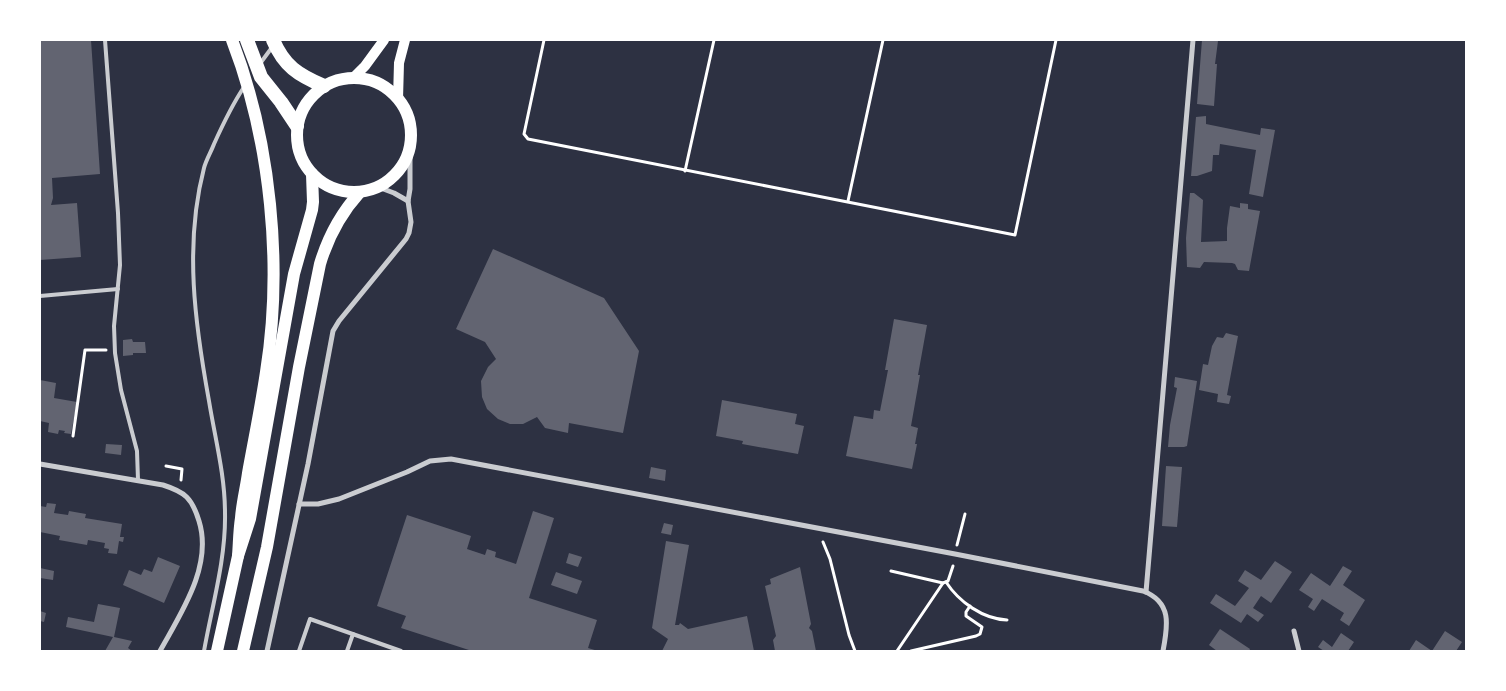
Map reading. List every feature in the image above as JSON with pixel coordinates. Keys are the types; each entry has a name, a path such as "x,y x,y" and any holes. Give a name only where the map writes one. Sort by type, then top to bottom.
{"highway":[{"path":"247,40 261,77 297,126"},
{"path":"275,40 281,56 291,68 308,80 324,86"}],"main road":[{"path":"232,40 260,142 270,204 273,274 270,337 266,371 241,517 238,556"},
{"path":"353,78 365,66 384,40"},
{"path":"398,99 399,63 405,40"},
{"path":"353,78 376,82 386,87 404,108 410,124 410,147 400,168 393,177 378,187 360,192 334,188 312,174 304,163 299,151 297,126 304,106 324,86 335,81 353,78"},
{"path":"217,651 238,556 250,519 294,274 314,202 312,174"},
{"path":"243,651 267,547 299,367 320,264 325,248 342,215 360,192"}],"street":[{"path":"1146,592 1193,40"},
{"path":"267,651 300,504 333,330 409,233 410,147"},
{"path":"378,187 408,201"},
{"path":"300,504 318,504 339,499 430,461 452,459 1146,592 1155,597 1162,605 1166,614 1163,651"},
{"path":"40,464 163,485 180,490 194,507 202,532 201,560 196,580 184,608 160,651"},
{"path":"1294,631 1298,651"}],"lane":[{"path":"105,40 118,213 120,266 114,326 114,350 120,390 137,451 138,480"},
{"path":"255,70 275,40"},
{"path":"204,651 224,550 225,513 222,472 204,376 193,284 195,210 204,166 228,114 251,77"},
{"path":"40,296 118,289"},
{"path":"299,651 310,619 401,651"},
{"path":"347,651 353,634"}],"path":[{"path":"544,40 524,134 528,139 1015,235 1056,40"},
{"path":"684,171 714,40"},
{"path":"848,201 883,40"},
{"path":"73,436 85,350 114,350"},
{"path":"166,466 182,469"},
{"path":"957,545 965,514"},
{"path":"823,542 830,559 855,651"},
{"path":"897,651 944,583 950,578 953,566"},
{"path":"891,571 944,583 956,596 970,606 994,618 1007,620"},
{"path":"912,651 980,634 982,627 966,616 970,606"}],"building":[{"path":"40,40 91,40 100,174 52,178 53,198 51,205 77,203 81,257 40,260"},
{"path":"1202,40 1218,41 1215,64 1217,64 1214,106 1197,104"},
{"path":"1206,116 1206,124 1260,135 1261,128 1275,130 1263,197 1249,194 1256,150 1220,144 1219,155 1213,155 1212,171 1191,176 1196,117"},
{"path":"1190,193 1194,193 1203,200 1201,242 1227,241 1230,206 1240,208 1240,203 1248,204 1248,209 1260,211 1249,271 1238,270 1235,264 1232,263 1204,262 1200,268 1187,267 1186,238"},
{"path":"493,249 604,298 639,351 623,433 569,423 568,433 545,428 537,417 523,424 510,424 498,419 487,409 482,397 481,381 488,367 496,359 485,342 456,329"},
{"path":"894,319 927,325 911,426 918,428 912,469 846,456 854,416 873,419 874,410 880,411 888,370 885,370"},
{"path":"1226,333 1238,336 1227,395 1231,396 1229,404 1217,402 1218,394 1199,390 1203,364 1208,365 1212,346 1217,337 1223,338"},
{"path":"132,339 133,342 145,342 146,353 133,353 133,355 123,356 123,340"},
{"path":"1175,377 1197,381 1187,446 1184,447 1168,447 1177,388 1174,387"},
{"path":"40,380 56,383 54,398 77,402 71,434 59,430 58,434 48,432 49,423 40,421"},
{"path":"722,400 797,414 795,424 804,426 798,454 742,444 743,441 716,436"},
{"path":"106,444 122,445 121,455 105,453"},
{"path":"1166,466 1182,467 1177,527 1162,526"},
{"path":"651,467 666,470 665,481 649,478"},
{"path":"47,503 56,504 54,513 68,515 69,511 86,514 85,518 122,524 120,537 124,537 123,542 119,541 117,554 108,553 109,549 104,548 105,543 88,540 87,545 59,540 60,536 40,532 40,506 46,507"},
{"path":"533,511 554,518 529,598 597,620 588,648 598,651 472,651 401,628 406,616 377,606 407,515 471,536 467,549 485,555 487,549 496,552 495,557 516,564"},
{"path":"664,523 673,525 671,535 661,533"},
{"path":"666,541 689,545 675,625 680,623 688,629 747,616 754,651 662,651 668,639 652,628"},
{"path":"569,553 582,557 578,567 566,563"},
{"path":"158,557 180,566 164,603 123,585 129,570 141,575 144,569 152,572"},
{"path":"1275,561 1292,572 1271,603 1261,596 1253,608 1264,615 1258,622 1247,614 1241,623 1210,603 1216,594 1235,606 1249,588 1238,581 1245,570 1261,580"},
{"path":"1343,566 1352,571 1343,585 1365,600 1349,626 1340,620 1344,613 1322,599 1314,611 1308,607 1313,599 1299,590 1311,573 1330,586"},
{"path":"800,567 811,624 809,628 812,631 816,651 775,651 773,640 776,636 765,586 771,584 770,579"},
{"path":"40,568 54,571 53,580 40,578"},
{"path":"556,572 582,581 577,594 551,585"},
{"path":"98,604 120,608 114,637 132,641 128,648 132,651 105,651 113,637 66,627 68,617 94,622"},
{"path":"40,611 46,613 44,622 40,621"},
{"path":"1220,629 1250,649 1249,651 1217,651 1209,645"},
{"path":"1445,631 1462,642 1456,651 1432,651"},
{"path":"1341,633 1354,642 1348,651 1324,651 1318,647 1323,640 1332,647"},
{"path":"1416,640 1432,651 1409,651"}]}
